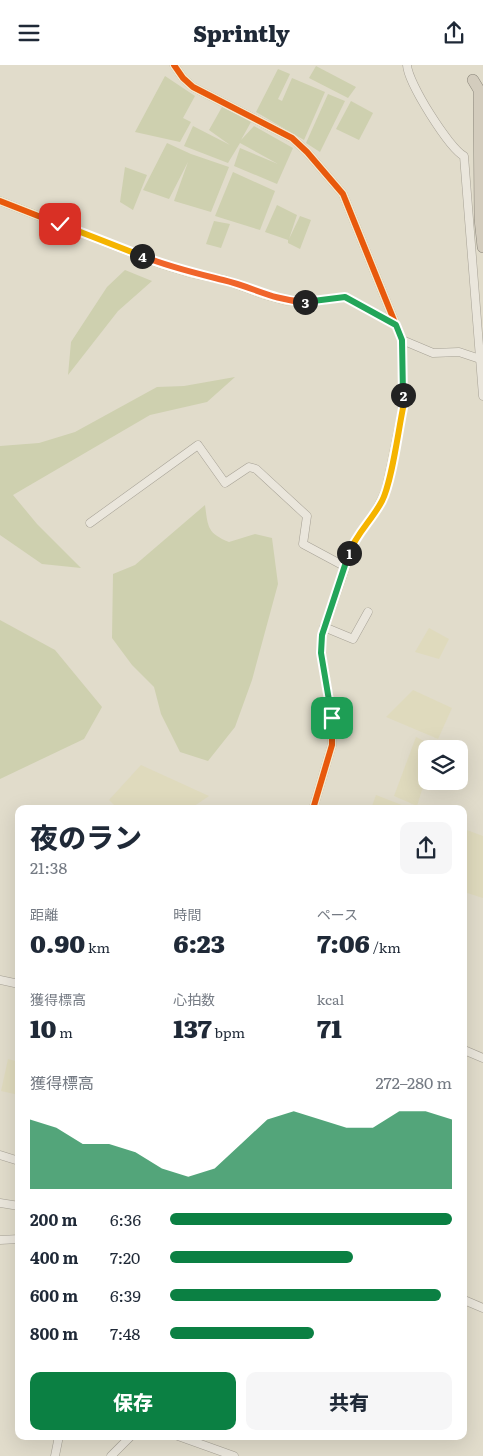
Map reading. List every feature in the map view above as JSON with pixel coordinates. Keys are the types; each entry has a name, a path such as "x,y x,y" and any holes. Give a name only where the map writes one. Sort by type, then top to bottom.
{"highway":[{"path":"473,80 479,90 480,219 483,247"}],"street":[{"path":"174,65 183,78 194,87 292,138 344,194 402,340 403,408 386,490 379,506 354,542 324,627 321,653 332,718 332,745 314,805"},
{"path":"407,65 423,104 435,119 449,143 464,156 483,396"},
{"path":"0,201 160,264 190,273 225,280 287,301 306,302 345,297 396,325"},
{"path":"402,340 433,353 458,353 481,360"},
{"path":"90,523 198,445 225,483 249,467 256,469 307,516 303,544 344,566"},
{"path":"324,627 354,639 368,612"},
{"path":"0,980 15,983"},
{"path":"467,1051 483,1058"},
{"path":"0,1155 15,1160"},
{"path":"0,1203 15,1206"},
{"path":"0,1240 15,1239"},
{"path":"467,1301 483,1308"},
{"path":"55,1456 58,1440"},
{"path":"111,1456 127,1440"},
{"path":"188,1440 234,1456"}],"shaded area":[{"path":"429,628 449,639 439,659 415,652"},
{"path":"413,690 452,708 438,739 386,717"},
{"path":"416,737 422,740 418,740 418,790 422,790 417,805 394,796"},
{"path":"141,765 209,796 196,805 114,805 109,800"},
{"path":"376,795 402,805 372,805"},
{"path":"467,830 483,836 483,898 467,893"},
{"path":"8,1059 15,1061 15,1094 1,1091"}],"green space":[{"path":"316,66 356,87 348,98 309,78"},
{"path":"278,69 290,74 278,99 282,101 292,78 325,92 304,140 256,112"},
{"path":"165,76 195,96 183,118 191,122 180,142 135,132"},
{"path":"328,94 345,101 320,152 306,143"},
{"path":"351,101 373,113 359,140 336,129"},
{"path":"222,107 251,122 241,140 254,126 293,148 277,184 234,166 240,148 278,164 240,143 228,163 184,146 193,126 230,145 209,130"},
{"path":"167,143 191,154 229,167 211,212 174,201 188,162 169,199 143,190"},
{"path":"125,167 147,175 133,210 120,202"},
{"path":"233,172 275,191 260,230 215,216"},
{"path":"277,205 297,215 289,239 300,216 311,220 300,249 288,243 288,240 265,232"},
{"path":"214,221 230,224 221,248 206,244"},
{"path":"125,270 152,281 118,311 68,375 71,342 107,287"},
{"path":"235,377 207,402 150,415 13,495 37,524 81,568 42,564 0,535 0,446 39,443 75,432 157,387 184,386"},
{"path":"205,505 210,528 216,536 222,539 229,542 255,534 272,538 278,584 252,680 235,727 208,761 180,752 161,714 154,687 132,665 112,638 113,574 135,565"},
{"path":"0,620 55,650 102,707 84,739 0,779"}],"cycle path":[{"path":"174,65 183,78 193,87 292,138 307,152 343,194 402,340 403,408 386,490 376,511 354,542 322,635 321,652 332,718 332,745 314,805"},
{"path":"0,201 161,264 190,273 225,280 287,301 306,302 345,297 396,325"}],"route":[{"path":"60,224 160,264 190,273 225,280 287,301 306,302 345,297 396,325 402,340 404,367 403,408 386,490 376,511 354,542 344,566 322,635 321,653 332,718"}]}
